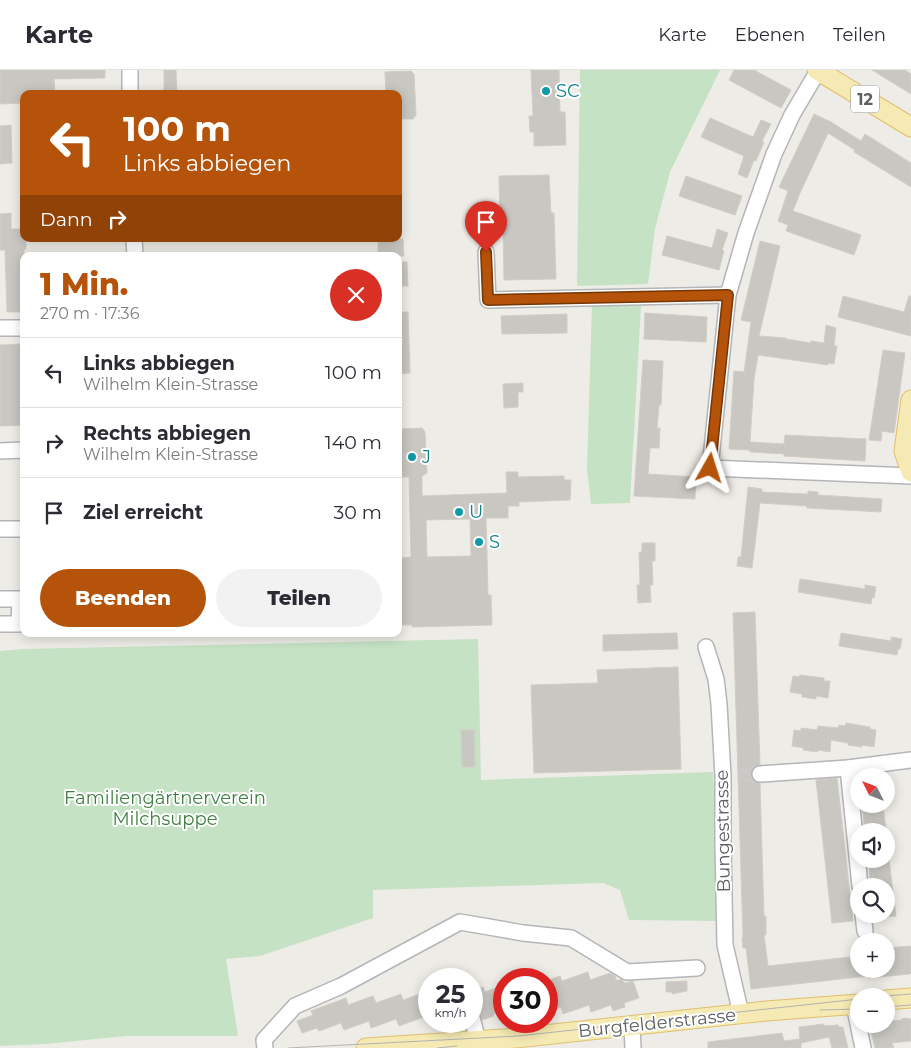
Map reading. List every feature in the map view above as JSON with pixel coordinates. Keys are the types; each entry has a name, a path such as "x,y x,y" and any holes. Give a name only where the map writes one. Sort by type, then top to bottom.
{"main road":[{"name":"12","path":"817,71 911,127"},
{"path":"911,400 904,450 911,472"},
{"path":"895,999 911,998"},
{"name":"Burgfelderstrasse","path":"366,1048 437,1046 850,1005"}],"street":[{"path":"130,70 130,90"},
{"path":"817,71 792,115 774,154 749,225 728,295 710,468 911,476"},
{"path":"486,252 488,300 728,295"},
{"path":"0,328 20,328"},
{"path":"0,450 20,450"},
{"path":"0,529 20,529"},
{"path":"0,599 20,599 20,624 0,624"},
{"name":"Bungestrasse","path":"706,647 716,679 731,776 722,845 725,945 741,1014"},
{"path":"760,774 848,768 911,760"},
{"path":"848,768 859,878"},
{"path":"265,1048 264,1040 295,1006 341,986 460,922 522,933 571,938 627,972 697,968"},
{"path":"864,923 865,931"},
{"path":"632,1026 633,1048"},
{"path":"476,1033 478,1041"},
{"path":"861,1033 863,1048"}],"green space":[{"path":"580,70 720,70 670,172 655,229 648,284 577,286"},
{"path":"592,304 641,306 630,503 591,504 587,469"},
{"name":"Familiengärtnerverein Milchsuppe","path":"478,639 481,780 713,772 717,845 717,921 629,920 620,890 603,883 373,890 373,918 260,956 226,959 238,1036 126,1036 45,1044 0,1046 0,651"}],"building":[{"path":"0,70 105,70 105,78 54,79 55,90 20,90 20,103 0,104"},
{"path":"164,70 176,70 177,90 164,90"},
{"name":"SC","path":"531,70 559,70 560,112 565,112 566,145 534,146 534,132 530,132 529,116 533,116"},
{"path":"734,70 754,70 791,90 781,108 729,80"},
{"path":"872,70 905,70 911,74 911,94"},
{"path":"411,71 414,74 416,115 413,119 402,119 402,90 386,90 385,72"},
{"path":"814,114 831,122 861,141 865,134 911,163 911,187 854,152 855,150 828,133 793,211 861,235 854,255 786,231 788,225 778,221 788,191 779,187"},
{"path":"710,118 753,137 761,120 771,124 747,178 738,174 744,156 701,137"},
{"path":"11,125 12,163 0,164 0,126"},
{"path":"549,175 551,213 554,213 556,279 504,280 503,226 500,226 499,176"},
{"path":"686,176 742,196 735,215 679,196"},
{"path":"11,213 11,229 20,229 20,242 26,242 26,249 24,252 20,252 20,312 7,312 5,250 0,250 0,214"},
{"path":"717,229 728,233 722,250 724,251 719,270 662,255 667,236 712,248"},
{"path":"403,239 404,256 402,256 402,252 378,252 378,242 402,242"},
{"path":"760,241 780,246 759,336 824,343 826,325 836,328 834,346 837,346 834,364 828,363 828,365 758,355 754,379 750,442 784,444 785,435 866,439 865,461 784,456 784,454 729,449 734,371 744,372 751,322 741,320"},
{"path":"402,262 407,262 408,286 402,286"},
{"path":"843,296 904,312 909,296 911,296 911,336 838,317"},
{"path":"402,312 408,312 410,373 402,374"},
{"path":"645,313 707,317 706,342 644,339"},
{"path":"567,314 567,333 502,334 501,316"},
{"path":"20,344 20,425 0,426 0,345"},
{"path":"883,350 905,353 894,433 882,431 881,441 869,440"},
{"path":"643,360 663,361 661,405 659,405 657,428 660,428 659,448 650,448 648,474 696,477 695,499 634,496"},
{"path":"523,383 523,392 518,392 518,407 504,408 503,384"},
{"path":"422,428 425,432 427,473 422,476 422,496 507,493 506,472 518,472 518,477 564,476 564,480 571,480 570,500 519,502 519,506 508,506 508,518 486,518 488,595 491,595 492,625 412,627 412,625 402,625 402,558 411,557 409,477 402,477 402,429","holes":["470,519 471,556 427,557 426,520"]},
{"path":"748,487 762,489 762,492 808,494 808,491 818,492 818,495 882,499 881,512 760,503 752,568 737,566 738,557 741,557"},
{"path":"642,543 655,543 655,561 652,561 653,585 650,585 651,602 638,603 637,585 640,585 639,552 642,552"},
{"path":"800,579 865,589 865,585 876,587 871,604 798,592"},
{"path":"755,612 760,765 754,767 751,774 753,780 760,783 764,916 766,916 766,935 764,935 768,966 850,957 850,978 751,989 746,948 743,948 742,938 733,613"},
{"path":"677,633 678,649 603,651 603,635"},
{"path":"841,633 891,641 891,637 902,639 897,655 839,646"},
{"path":"678,667 681,769 534,773 531,685 598,683 597,670"},
{"path":"800,675 824,678 824,681 830,681 828,698 816,696 816,699 802,697 802,694 790,692 793,676 799,677"},
{"path":"846,723 870,727 870,729 876,730 874,747 848,745 848,743 831,740 830,752 803,750 804,748 792,746 794,730 801,731 801,728 817,730 818,726 838,728 839,725 845,726"},
{"path":"461,730 474,730 475,767 462,767"},
{"path":"837,778 850,894 850,921 832,923 816,780"},
{"path":"863,813 884,813 885,823 864,823"},
{"path":"869,868 890,868 891,878 870,878"},
{"path":"911,946 910,974 895,975 895,947"},
{"path":"588,972 590,980 610,973 615,976 617,981 621,979 625,983 633,981 639,998 624,1003 625,1007 613,1011 611,1005 591,1012 589,1005 563,1014 561,1007 558,1008 558,977 560,976 562,981"},
{"path":"687,981 687,991 672,994 672,992 666,992 666,982"},
{"path":"483,987 485,992 493,989 493,1016 483,1020"},
{"path":"401,994 403,1000 418,995 418,1019 399,1026 396,1019 371,1028 369,1021 344,1030 341,1023 319,1031 317,1028 302,1033 297,1021 313,1015 311,1011 346,998 348,1005 373,996 376,1003"},
{"path":"904,1018 911,1019 911,1041 892,1043 894,1048 875,1048 871,1033 895,1033 895,1021"},
{"path":"824,1024 824,1026 838,1025 843,1027 848,1048 832,1048 829,1037 801,1043 801,1048 708,1048 708,1042 782,1033 784,1041 800,1039 799,1027"}],"tunnel":[{"path":"738,775 760,774"}],"tram line":[{"path":"895,995 911,994"},
{"path":"288,1048 518,1036 850,1000"},
{"path":"895,1006 911,1005"},
{"path":"820,1010 850,1009"},
{"path":"437,1048 457,1046"}],"place":[{"name":"SC","path":"546,91"},
{"name":"J","path":"412,457"},
{"name":"U","path":"459,512"},
{"name":"S","path":"479,542"}],"route":[{"path":"486,252 488,300 728,295 710,468"}]}
